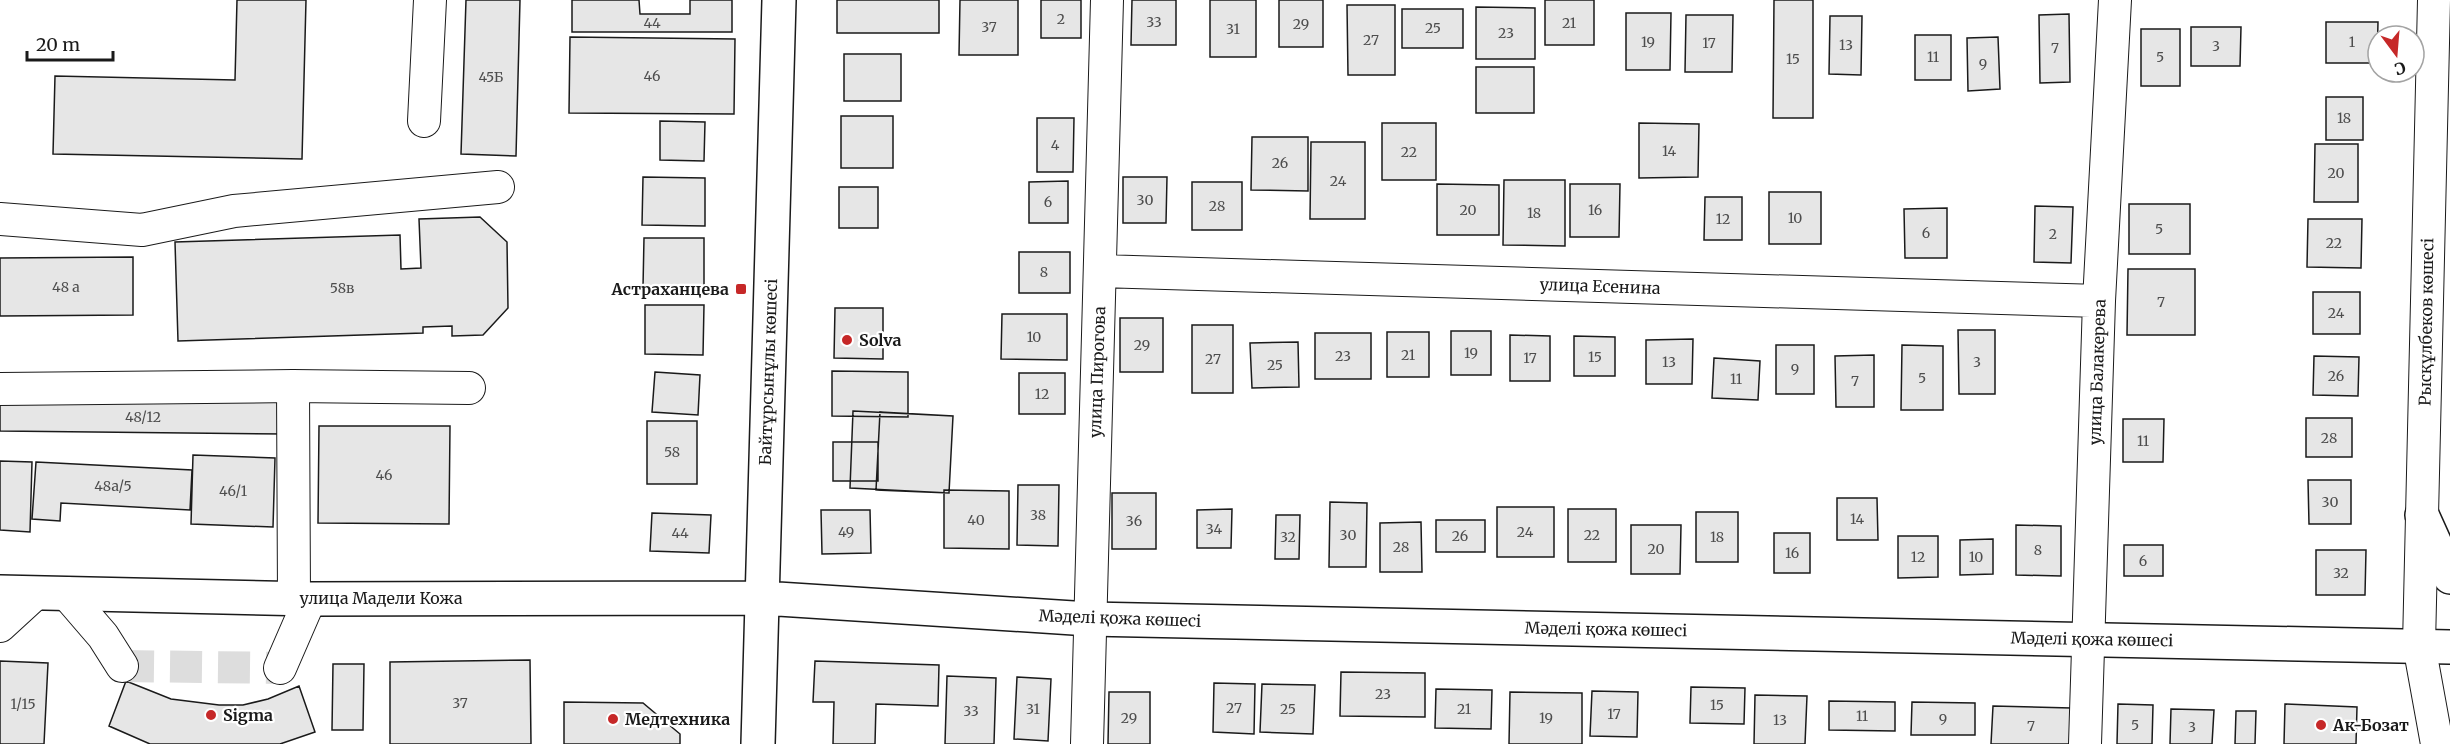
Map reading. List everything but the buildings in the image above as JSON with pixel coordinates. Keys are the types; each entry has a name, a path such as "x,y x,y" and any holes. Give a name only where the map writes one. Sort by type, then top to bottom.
{"main road":[{"name":"Байтұрсынұлы көшесі","path":"758,744 779,0"},
{"path":"2422,515 2450,577"},
{"name":"улица Мадели Кожа","path":"0,592 302,598 762,598"},
{"name":"Мәделі қожа көшесі","path":"762,598 1089,619 2434,646"}],"street":[{"path":"424,121 430,0"},
{"name":"улица Пирогова","path":"1087,744 1107,0"},
{"name":"улица Балакерева","path":"2085,744 2100,301 2115,0"},
{"name":"Рысқұлбеков көшесі","path":"2434,0 2422,515 2434,646 2437,744"},
{"path":"0,219 142,230 234,211 498,187"},
{"name":"улица Есенина","path":"1100,271 2100,301"},
{"path":"280,668 302,598 293,386"},
{"path":"0,389 293,386 469,388"},
{"path":"0,626 51,593 103,636 122,666"}],"tunnel":[{"path":"122,666 280,668"}],"place":[{"name":"Астраханцева","path":"741,289"},
{"name":"Solva","path":"847,340"},
{"name":"Sigma","path":"211,715"},
{"name":"Медтехника","path":"613,719"},
{"name":"Ак-Бозат","path":"2321,725"}]}
